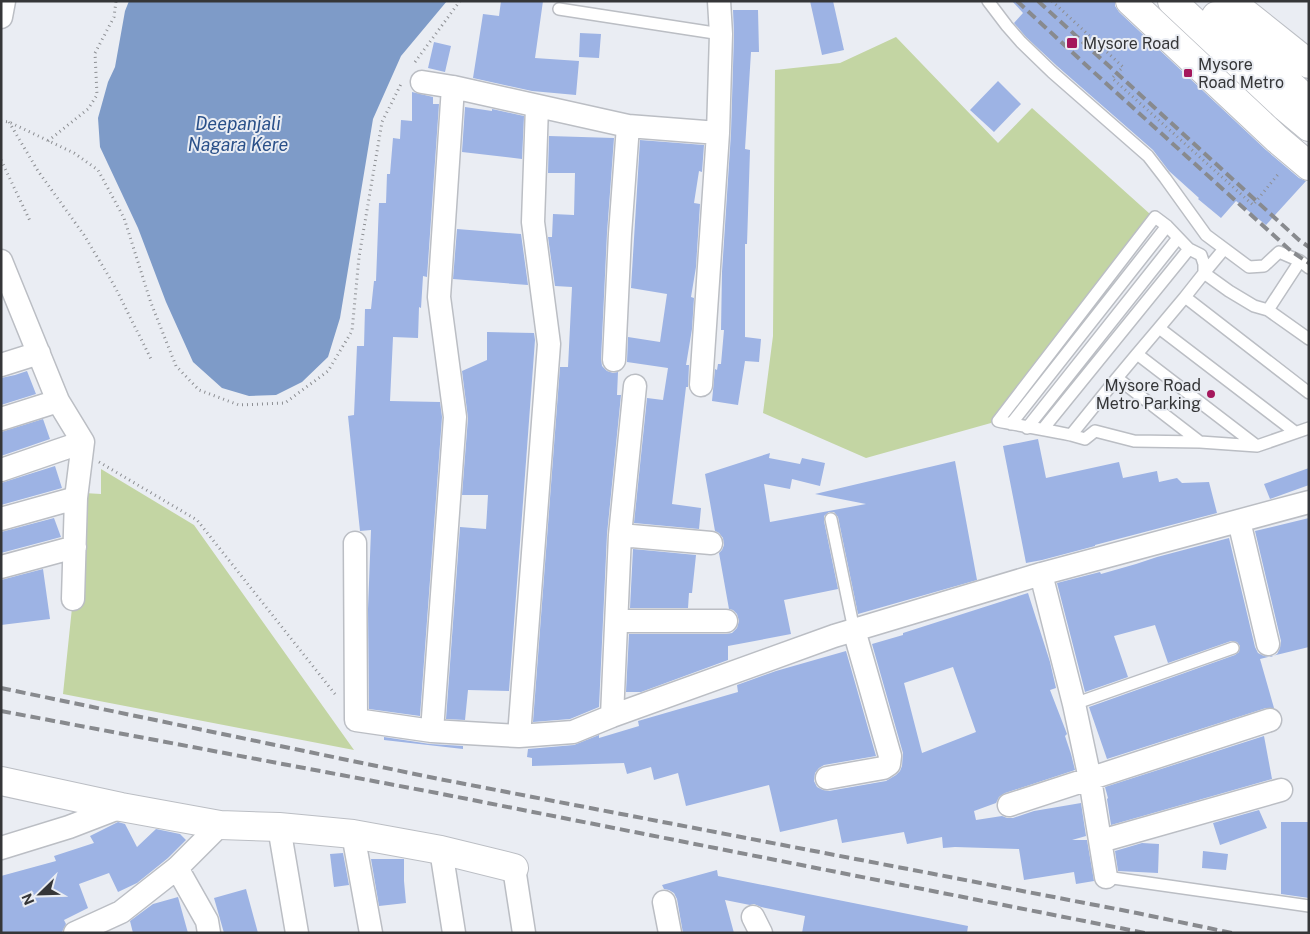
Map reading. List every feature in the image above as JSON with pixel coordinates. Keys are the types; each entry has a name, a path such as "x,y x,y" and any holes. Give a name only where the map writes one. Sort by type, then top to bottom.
{"main road":[{"path":"1130,1 1309,166"},
{"path":"1172,1 1285,107 1309,127"},
{"path":"1200,1 1309,102"},
{"path":"1213,1 1278,66 1309,92"},
{"path":"1230,1 1309,64"},
{"path":"1,781 121,807 220,825 279,827 353,834 441,850 514,868"}],"street":[{"path":"1,17 4,1"},
{"path":"701,385 718,133 721,34 719,1"},
{"path":"413,75 454,87 628,126 718,133"},
{"path":"432,731 455,417 439,298 454,87"},
{"path":"519,736 549,344 533,222 537,106"},
{"path":"614,360 620,234 628,126"},
{"path":"1,260 58,401 83,442 76,498 73,599"},
{"path":"1,365 40,353"},
{"path":"612,716 620,536 635,386"},
{"path":"1,419 58,401"},
{"path":"1,470 83,442"},
{"path":"1,519 76,498"},
{"path":"355,543 356,720 432,731 519,736 573,732 612,716 854,630 1041,574 1309,502"},
{"path":"1239,521 1268,644"},
{"path":"620,536 711,543"},
{"path":"1,567 74,547"},
{"path":"1041,574 1074,704 1090,779 1106,877"},
{"path":"616,621 726,622"},
{"path":"827,778 884,768 889,764 890,756 854,630"},
{"path":"1009,805 1270,720"},
{"path":"1101,841 1280,790"},
{"path":"1,848 69,827 121,807"},
{"path":"76,933 123,922 220,825"},
{"path":"279,827 297,933"},
{"path":"353,834 370,933"},
{"path":"441,850 454,933"},
{"path":"177,868 207,921 209,933"},
{"path":"514,868 524,933"},
{"path":"664,902 670,933"}],"lane":[{"path":"988,1 1021,42 1052,72 1148,156 1206,235 1249,267 1264,266 1279,252 1304,264 1268,310"},
{"path":"559,9 721,34"},
{"path":"1204,273 1204,264 1200,255 1189,249 1167,226 1012,424 1071,435 1085,440 1095,431 1134,441 1200,442 1257,446 1309,428"},
{"path":"1028,428 1178,238"},
{"path":"1043,429 1189,249"},
{"path":"1071,435 1224,249"},
{"path":"1204,273 1254,306 1268,310 1309,339"},
{"path":"1185,297 1309,393"},
{"path":"1159,328 1295,432"},
{"path":"1138,354 1257,446"},
{"path":"1117,378 1200,442"},
{"path":"831,518 854,630"},
{"path":"1074,704 1233,648"},
{"path":"1106,877 1309,906"}],"path":[{"path":"48,141 88,108 97,94 96,53 114,17 116,1"},
{"path":"1,121 9,122 74,153 98,170 124,218 151,303 176,366 199,390 239,406 285,403 328,371 352,331 359,257 382,122 460,1"},
{"path":"1052,1 1123,67 1112,78 1253,205 1282,170"},
{"path":"9,122 38,171 84,235 114,285 152,361"},
{"path":"1,160 31,222"},
{"path":"83,442 94,458 197,520 356,720"}],"green space":[{"path":"896,37 998,143 1032,108 1150,214 991,423 866,458 763,413 773,336 775,70 840,63"},
{"path":"101,469 194,525 354,750 63,694 84,493 101,494"}],"water":[{"name":"Deepanjali Nagara Kere","path":"129,1 447,1 401,56 373,119 340,318 328,357 302,382 276,395 249,396 222,388 193,362 166,302 138,228 100,147 98,118 108,82 115,67 125,11"}],"building":[{"path":"501,1 543,1 535,58 579,61 576,95 532,91 473,78 483,14 499,16"},
{"path":"810,1 833,1 844,50 822,55"},
{"path":"1012,1 1115,1 1115,6 1119,12 1266,150 1299,178 1306,181 1266,225 1236,201 1221,218 1169,171 1153,150 1026,37 1014,23 1023,13"},
{"path":"733,10 758,10 759,52 751,52 745,149 750,150 747,244 745,244 745,337 761,339 759,362 745,361 738,405 712,401 715,369 717,370 718,364 721,364 724,330 721,330 722,272 731,133"},
{"path":"580,33 601,34 599,58 579,57"},
{"path":"434,42 451,46 445,72 428,68"},
{"path":"998,81 1021,104 994,132 970,110"},
{"path":"412,92 433,97 433,104 439,104 427,277 423,276 418,338 393,337 390,401 440,402 442,417 420,716 369,709 368,609 371,530 360,531 348,416 354,415 357,346 364,346 365,309 371,309 374,281 376,281 379,203 386,203 387,174 390,174 393,138 400,139 401,120 412,121"},
{"path":"465,107 492,111 492,109 524,116 522,159 462,152"},
{"path":"549,136 614,138 601,359 602,366 607,371 618,372 617,395 621,395 607,534 599,707 570,719 533,722 560,367 568,367 572,287 555,286 548,237 552,237 553,214 574,215 575,173 548,173"},
{"path":"640,140 704,145 702,172 699,171 694,203 700,204 696,267 691,297 694,298 692,329 686,365 689,365 688,387 686,387 672,504 701,508 699,529 634,523 647,398 663,400 668,368 627,362 628,337 660,342 667,294 631,288"},
{"path":"457,229 521,234 528,285 453,279"},
{"path":"487,332 534,333 535,340 509,691 468,690 465,720 446,719 460,527 486,529 488,495 462,495 468,418 462,371 487,360"},
{"path":"27,371 36,394 1,405 1,378"},
{"path":"43,419 50,439 1,456 1,432"},
{"path":"1038,439 1046,478 1119,462 1123,478 1157,471 1159,482 1177,478 1182,483 1209,482 1217,513 1026,563 1003,446"},
{"path":"770,453 769,458 800,464 802,458 825,463 820,486 792,479 790,489 764,484 770,522 866,504 815,494 955,461 977,580 858,614 838,517 834,512 829,512 824,516 824,521 838,589 784,600 791,634 728,646 728,660 641,692 626,692 629,634 726,634 732,633 737,628 739,621 737,614 729,609 719,553 724,545 723,538 715,531 705,474"},
{"path":"55,466 62,488 1,505 1,483"},
{"path":"1309,468 1309,485 1270,499 1264,484"},
{"path":"54,518 61,537 1,553 1,532"},
{"path":"1309,518 1309,647 1274,656 1280,648 1281,641 1255,531"},
{"path":"1229,538 1255,647 1258,653 1269,657 1260,659 1274,708 1266,708 1107,759 1089,707 1235,655 1239,652 1240,646 1237,642 1231,641 1168,663 1155,625 1114,636 1128,677 1085,692 1057,583 1100,572 1101,574"},
{"path":"633,549 696,555 692,593 689,593 688,608 630,608"},
{"path":"43,569 50,619 1,625 1,580"},
{"path":"1028,593 1050,662 1056,688 1050,690 1067,734 1065,736 1075,770 1005,793 999,797 996,803 974,811 976,820 1002,816 1013,818 1034,811 1081,803 1086,836 1072,840 1087,840 1094,881 1076,884 1074,872 1024,880 1019,849 943,848 942,837 907,844 904,832 842,843 837,819 780,832 769,785 686,806 678,773 654,780 651,767 627,774 624,763 532,766 532,758 527,757 528,749 574,745 599,735 599,738 639,726 638,721 738,692 737,685 776,671 846,651 876,756 824,765 815,773 814,781 817,787 829,791 886,781 900,771 903,753 872,644 903,635 903,633","holes":["953,667 976,732 922,753 904,683"]},
{"path":"1264,736 1272,779 1111,825 1105,787"},
{"path":"384,737 430,744 463,746 463,749 384,740"},
{"path":"1259,810 1267,828 1220,845 1213,823"},
{"path":"118,822 125,824 137,847 156,829 180,834 186,840 168,858 137,883 118,892 109,873 79,884 88,908 64,920 66,924 62,932 1,933 1,876 56,861 54,856 94,843 90,836"},
{"path":"1281,822 1309,822 1309,898 1281,894"},
{"path":"1142,843 1159,844 1158,873 1118,871 1115,851"},
{"path":"1203,851 1228,854 1226,870 1202,868"},
{"path":"343,853 349,885 334,887 330,854"},
{"path":"371,859 404,859 406,903 379,906"},
{"path":"717,870 718,876 968,926 967,933 802,933 805,916 754,904 750,905 725,900 734,933 683,933 677,899 674,893 664,889 662,885"},
{"path":"246,889 258,933 224,933 214,898"},
{"path":"178,897 188,933 133,933 130,921 153,904"}],"railway":[{"path":"1017,1 1291,251 1309,263"},
{"path":"1038,1 1299,240 1309,247"},
{"path":"1,688 439,779 1137,913 1232,933"},
{"path":"1,711 437,793 1145,933"}],"place":[{"name":"Mysore Road","path":"1072,43"},
{"name":"Mysore Road Metro","path":"1188,73"},
{"name":"Mysore Road Metro Parking","path":"1211,394"}]}
